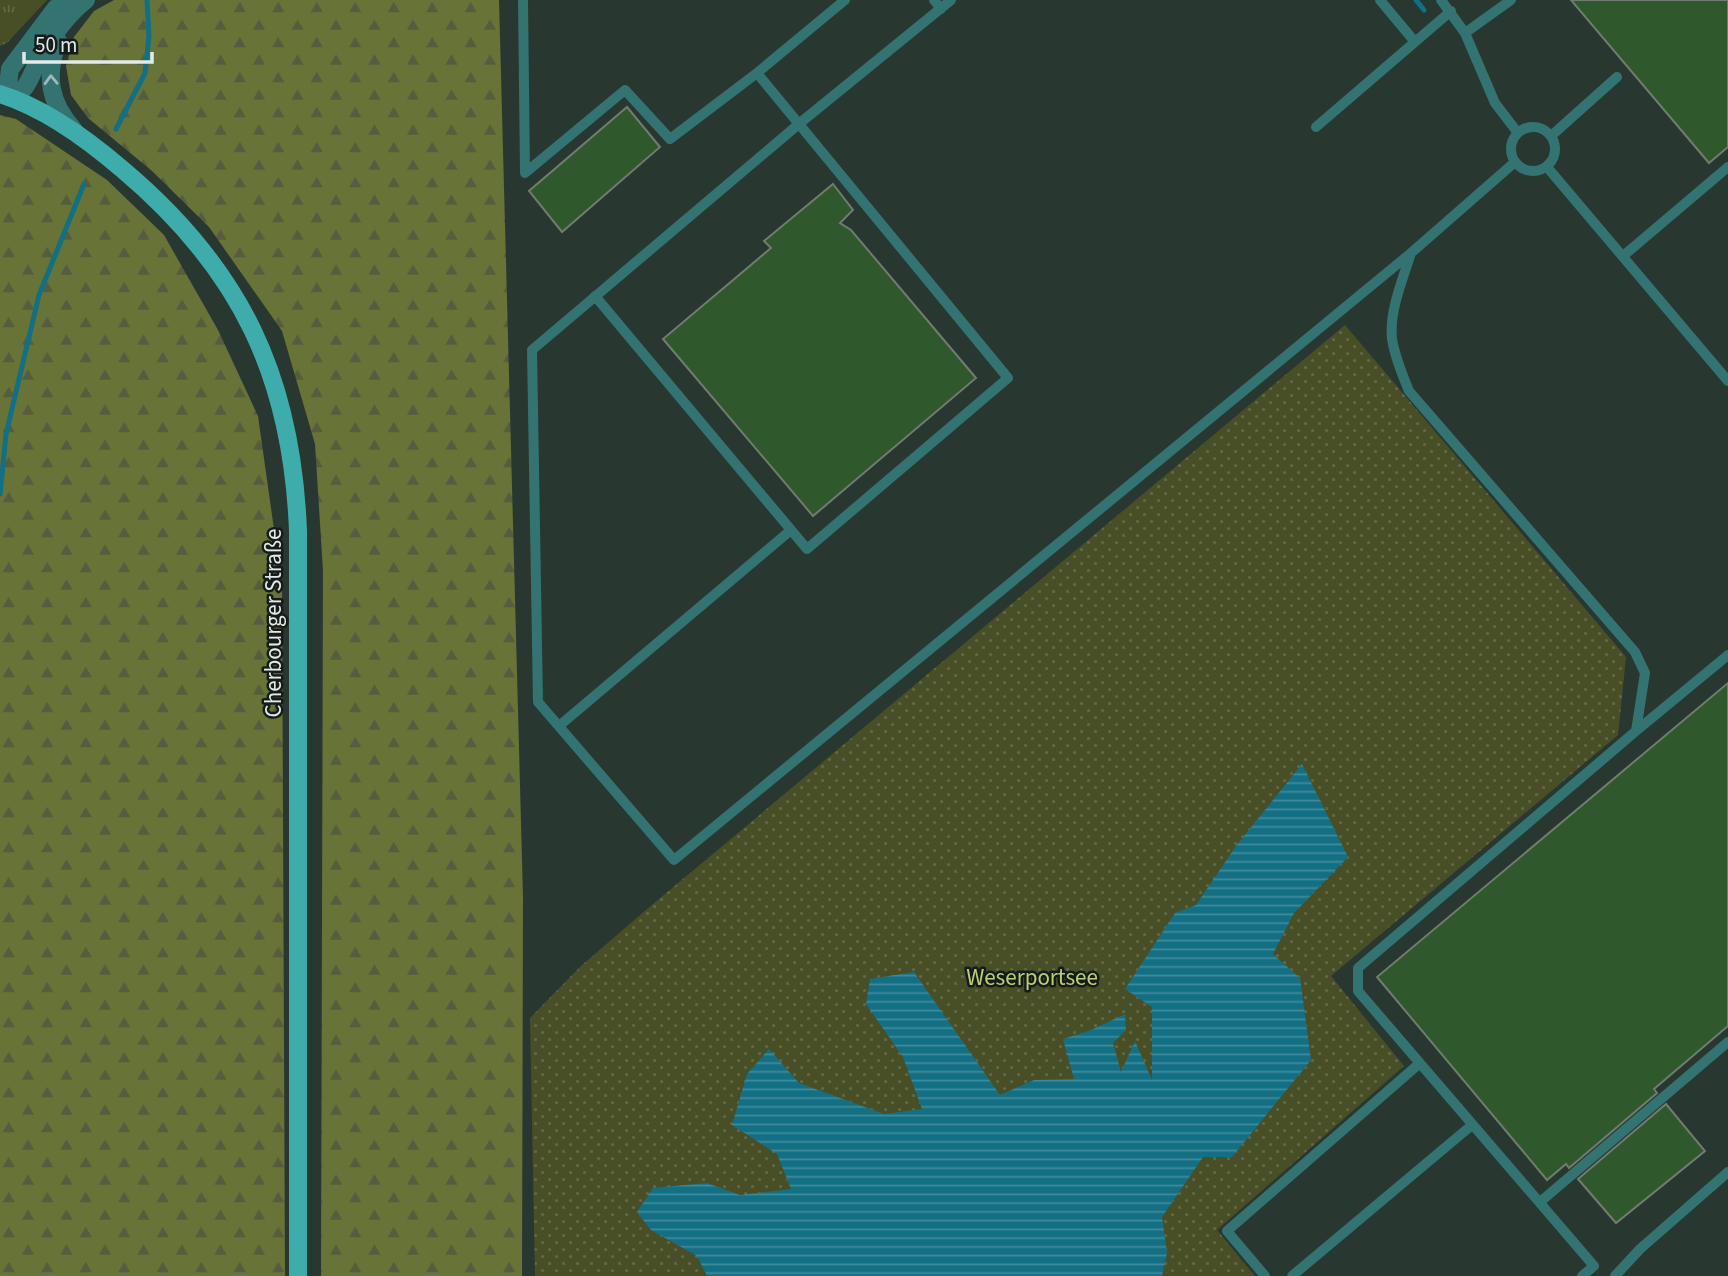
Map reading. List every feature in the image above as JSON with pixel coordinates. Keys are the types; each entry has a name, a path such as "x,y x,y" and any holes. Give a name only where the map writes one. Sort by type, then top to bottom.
{"main road":[{"name":"Cherbourger Straße","path":"6,96 79,135 151,193 202,250 243,310 262,347 275,382 289,438 297,489 298,531 298,1276"}],"street":[{"path":"0,65 56,8 70,0"},
{"path":"37,30 10,69 6,96 22,93 28,86 38,60 67,19 86,0"},
{"path":"67,19 52,56 49,82 58,109 79,135"}],"lane":[{"path":"523,0 524,173 625,90 670,139 757,73 845,0"},
{"path":"951,0 937,4 531,350 538,702 674,860 1411,253 1515,162"},
{"path":"1380,0 1415,42"},
{"path":"1441,0 1465,33 1495,103 1518,133"},
{"path":"1465,33 1511,0"},
{"path":"1316,127 1451,11"},
{"path":"595,296 807,549 1008,378 757,73"},
{"path":"1551,136 1617,77"},
{"path":"1532,127 1551,136 1555,149 1547,167 1533,172 1515,162 1512,144 1518,133 1532,127"},
{"path":"1547,167 1728,381"},
{"path":"1623,256 1728,167"},
{"path":"1411,253 1396,306 1392,336 1398,365 1409,391 1635,652 1645,673 1636,731"},
{"path":"559,726 791,530"},
{"path":"1582,1276 1594,1266 1359,991 1358,968 1728,655"},
{"path":"1540,1202 1728,1042"},
{"path":"1265,1276 1227,1231 1420,1063"},
{"path":"1292,1276 1472,1125"},
{"path":"1615,1276 1640,1249 1728,1172"}],"green space":[{"path":"0,0 47,0 7,43 0,46"},
{"path":"114,0 499,0 523,898 522,1276 321,1276 323,571 315,444 282,331 209,227 152,171 88,118 71,95 66,66 74,37 94,11"},
{"path":"0,115 16,119 107,180 164,235 218,330 258,416 282,586 285,1276 0,1276"},
{"name":"Weserportsee","path":"1345,325 1626,657 1618,735 1331,976 1404,1066 1217,1230 1255,1276 535,1276 530,1018 581,966 653,904"}],"water":[{"name":"Weserportsee","path":"1302,764 1348,857 1294,913 1273,954 1300,978 1311,1060 1232,1157 1203,1157 1162,1217 1167,1253 1162,1276 707,1276 697,1256 651,1230 637,1212 653,1188 707,1183 740,1195 791,1189 777,1154 732,1125 747,1074 769,1049 799,1083 884,1114 922,1109 903,1057 866,1004 870,979 914,972 1000,1095 1034,1080 1074,1079 1063,1039 1091,1030 1125,1014 1126,1030 1113,1043 1121,1072 1135,1041 1152,1080 1152,1007 1125,989 1175,913 1196,905 1236,846"}],"building":[{"path":"1571,0 1728,0 1728,147 1709,163"},
{"path":"627,107 660,147 562,232 529,191"},
{"path":"833,184 853,210 840,223 851,230 976,378 813,516 663,339 771,248 764,241"},
{"path":"1728,683 1728,1026 1654,1089 1657,1093 1569,1168 1566,1164 1547,1180 1377,977"},
{"path":"1666,1104 1705,1151 1616,1223 1578,1179"}],"waterway":[{"path":"116,129 145,73 149,36 147,0"},
{"path":"1416,0 1424,10"},
{"path":"0,494 6,434 39,295 84,184"}]}
